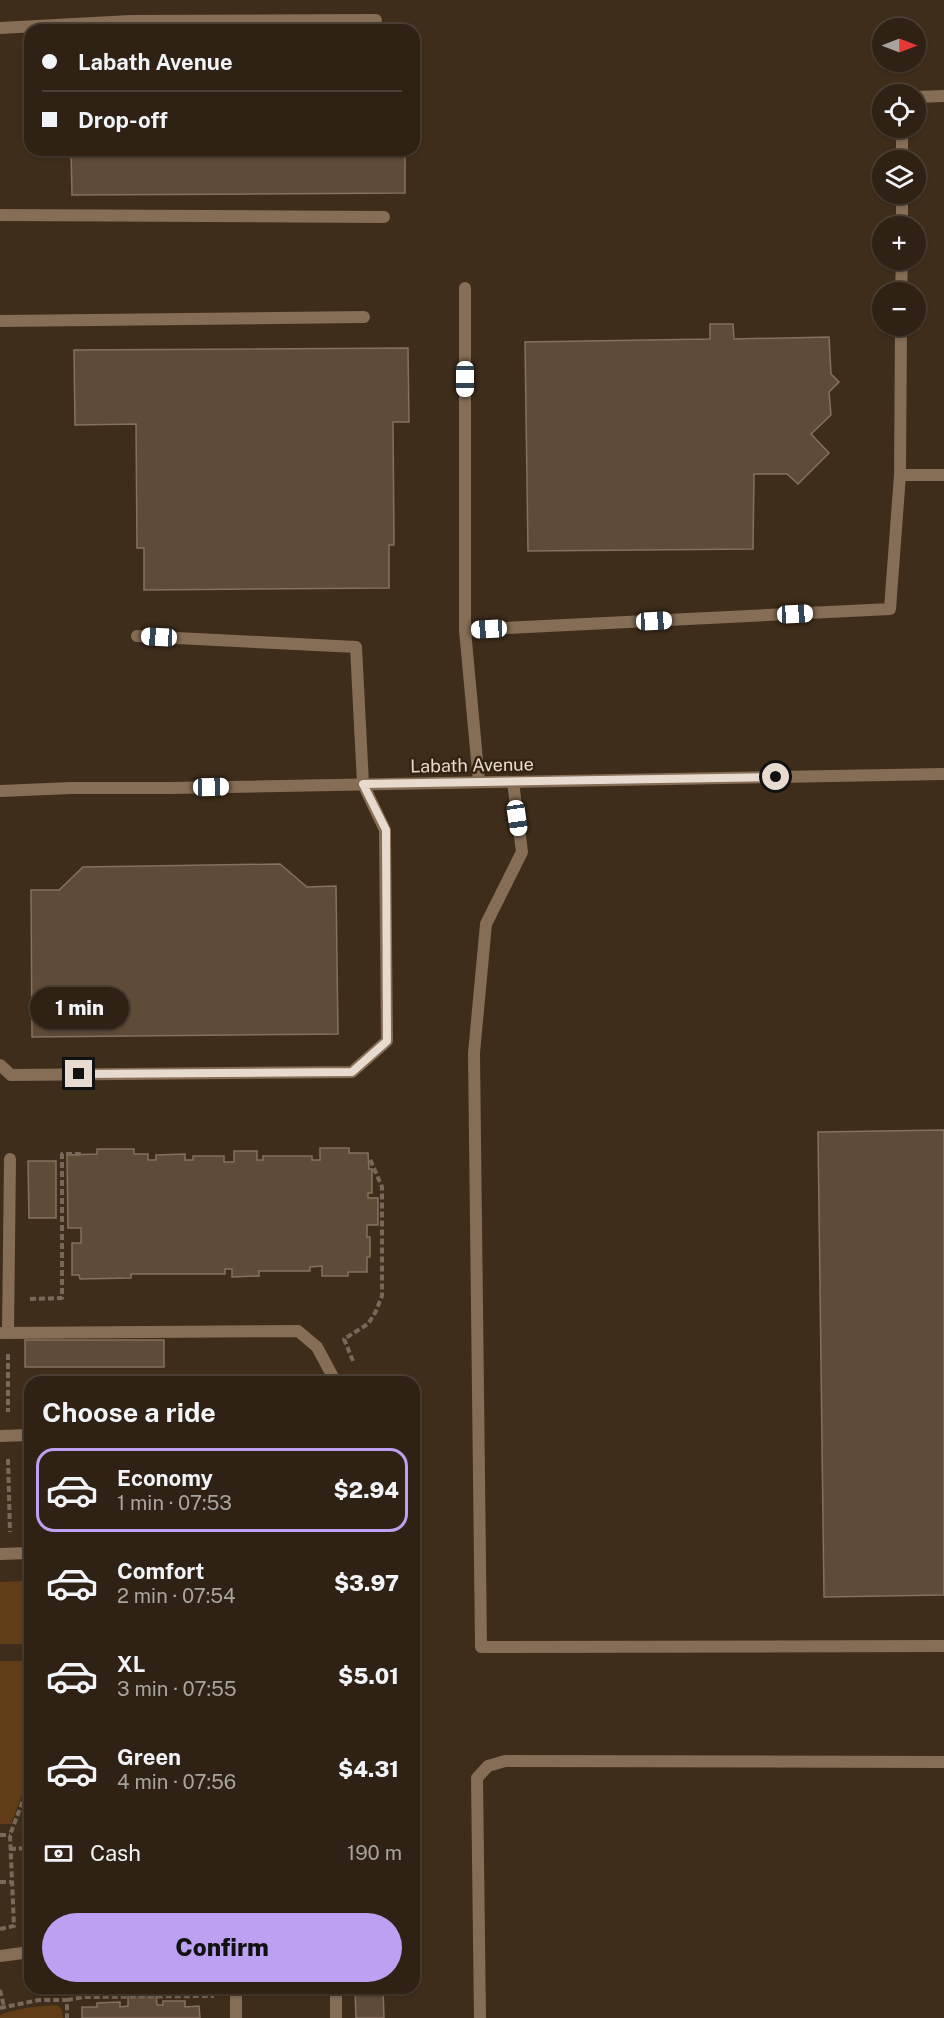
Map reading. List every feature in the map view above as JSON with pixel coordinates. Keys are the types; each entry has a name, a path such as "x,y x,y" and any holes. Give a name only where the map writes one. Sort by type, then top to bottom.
{"street":[{"path":"74,24 130,21 376,20"},
{"path":"0,28 24,27"},
{"path":"926,97 944,96"},
{"path":"0,215 384,217"},
{"path":"465,288 465,630 479,782"},
{"path":"0,321 364,317"},
{"path":"465,630 890,609 900,475 901,336"},
{"path":"900,475 944,475"},
{"path":"0,1065 10,1075 352,1072 387,1041 386,830 363,784 356,647 137,636"},
{"name":"Labath Avenue","path":"0,791 944,774"},
{"path":"513,782 522,852 486,924 474,1053 481,1647 944,1646"},
{"path":"10,1159 4,1333 298,1331 317,1347 332,1376"},
{"path":"0,1436 24,1436"},
{"path":"0,1554 24,1554"},
{"path":"480,2018 477,1778 488,1766 505,1761 944,1762"},
{"path":"0,1956 24,1953"},
{"path":"236,1994 236,2018"},
{"path":"336,1994 336,2018"}],"path":[{"path":"34,1299 62,1298 62,1154 82,1154"},
{"path":"355,1376 353,1359 344,1339 368,1324 382,1296 382,1187 370,1159"},
{"path":"0,1929 14,1926 10,1836 24,1798"},
{"path":"0,1835 10,1836"},
{"path":"10,1849 24,1848"},
{"path":"0,1882 11,1882"},
{"path":"0,1990 2,2008 39,2000 67,2000 84,1997 216,1996 216,1994"},
{"path":"67,2000 67,2018"}],"shaded area":[{"path":"24,1581 24,1644 0,1644 0,1582"},
{"path":"0,1661 24,1661 24,1789 11,1824 0,1824"},
{"path":"57,2005 62,2010 63,2018 0,2018 0,2015 21,2009"}],"building":[{"path":"71,156 405,156 405,193 72,195"},
{"path":"710,324 733,324 734,339 829,337 831,374 839,382 829,392 831,415 811,434 829,453 798,484 787,474 754,474 753,549 528,551 525,342 710,339"},
{"path":"408,348 409,422 393,422 394,545 389,545 389,588 144,590 144,548 137,548 136,424 75,425 74,350"},
{"path":"280,864 307,887 336,886 338,1034 32,1037 31,890 59,890 83,867"},
{"path":"944,1130 944,1595 824,1597 818,1132"},
{"path":"320,1148 349,1148 349,1153 368,1153 369,1169 372,1169 372,1193 368,1193 368,1198 378,1198 378,1225 367,1225 367,1237 370,1237 370,1257 367,1257 367,1272 348,1272 348,1276 322,1276 322,1266 310,1267 310,1271 259,1271 259,1276 232,1277 232,1269 225,1269 225,1274 131,1274 131,1278 80,1279 79,1275 72,1275 72,1243 81,1243 81,1228 68,1228 67,1155 97,1154 97,1149 134,1149 134,1154 148,1154 148,1160 156,1160 156,1155 185,1154 185,1160 193,1160 193,1156 224,1156 224,1162 234,1162 234,1151 257,1151 257,1160 263,1160 263,1156 312,1156 312,1160 320,1160"},
{"path":"28,1161 56,1161 56,1218 29,1218"},
{"path":"25,1340 164,1340 164,1367 25,1367"},
{"path":"156,1994 157,2005 163,2005 163,2001 185,2001 185,2007 199,2006 200,2018 82,2018 82,2007 97,2007 97,2003 120,2002 120,2007 128,2006 128,1995"},
{"path":"355,1994 383,1994 384,2018 356,2018"}],"route":[{"path":"79,1074 352,1072 387,1041 386,830 363,784 776,777"}]}
